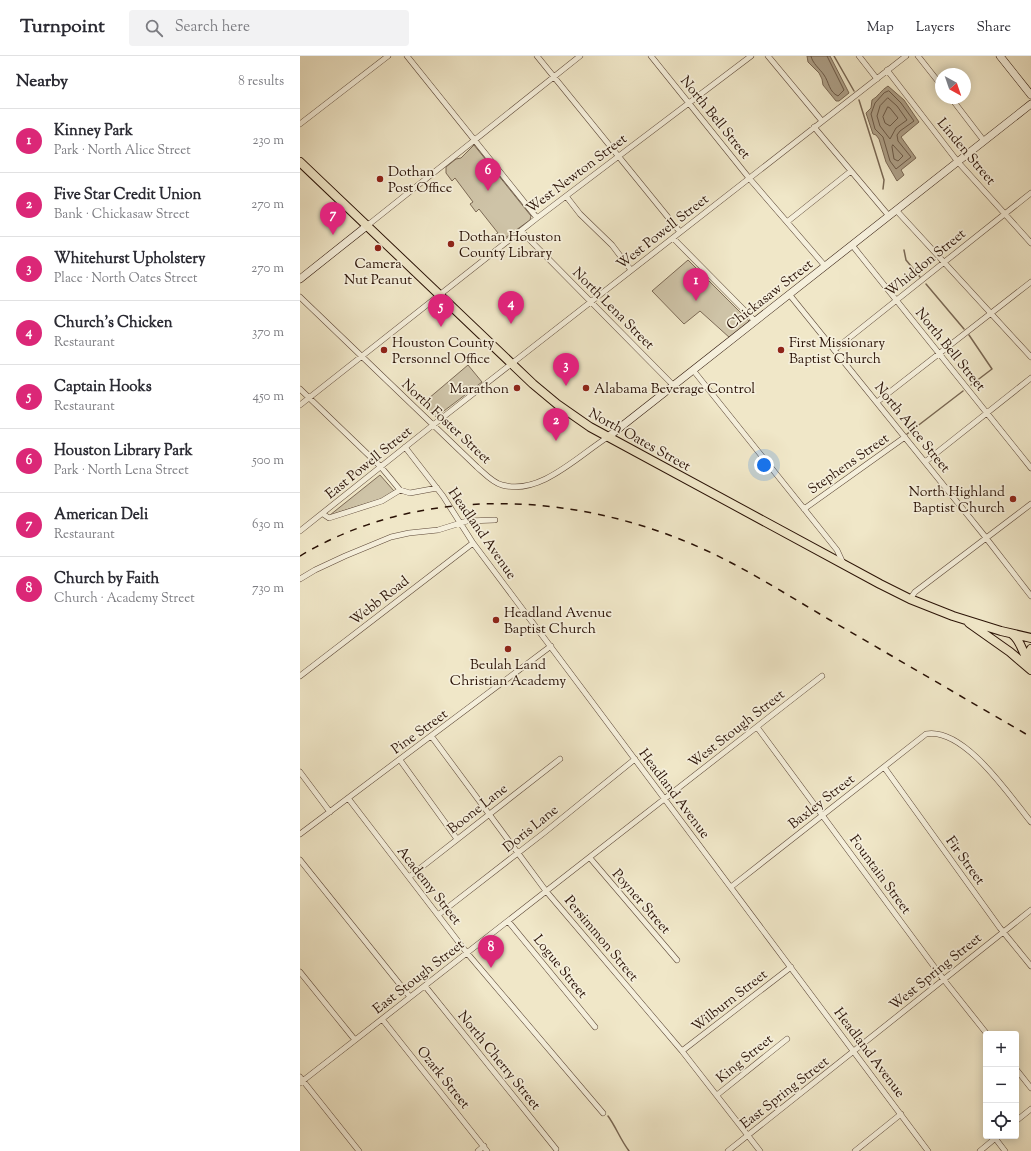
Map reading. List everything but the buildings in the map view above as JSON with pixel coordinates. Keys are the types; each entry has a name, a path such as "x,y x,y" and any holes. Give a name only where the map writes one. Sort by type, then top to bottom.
{"main road":[{"name":"North Oates Street","path":"300,162 368,225 512,364 557,404 608,436 843,564 910,599 963,619"},
{"path":"963,619 1024,638"},
{"path":"963,619 1031,666"},
{"path":"1020,659 1015,648 1024,638"},
{"path":"1024,638 1026,659 1031,666"},
{"path":"1031,649 1029,656 1031,666"}],"street":[{"path":"300,124 388,56"},
{"path":"407,56 537,218"},
{"path":"537,56 680,232"},
{"path":"300,279 580,56"},
{"name":"North Bell Street","path":"651,56 749,178 825,266"},
{"name":"West Newton Street","path":"300,405 537,218 751,56"},
{"path":"768,56 822,121"},
{"path":"859,56 877,79"},
{"name":"West Powell Street","path":"433,425 906,56"},
{"path":"918,56 935,77"},
{"path":"1000,56 1031,95"},
{"name":"Linden Street","path":"887,70 958,162 1031,243"},
{"path":"956,104 984,141"},
{"name":"Chickasaw Street","path":"514,486 536,483 554,476 693,370 1031,104"},
{"path":"814,127 889,216"},
{"path":"787,222 851,171"},
{"name":"Whiddon Street","path":"834,350 1031,193"},
{"path":"566,196 580,214 612,244 631,270"},
{"path":"896,210 1031,357"},
{"name":"North Lena Street","path":"521,231 673,385"},
{"path":"672,238 755,321"},
{"name":"North Bell Street","path":"852,245 1031,468"},
{"path":"877,402 1031,282"},
{"name":"North Alice Street","path":"789,294 906,437 1031,596"},
{"name":"North Foster Street","path":"300,297 486,475 501,485 514,486"},
{"path":"693,370 837,550 843,564"},
{"path":"925,462 988,414 1031,378"},
{"path":"300,389 381,467 400,490 410,493 437,488"},
{"name":"East Powell Street","path":"301,529 323,514 433,425"},
{"name":"Stephens Street","path":"804,509 906,437"},
{"name":"Headland Avenue","path":"405,447 437,488 472,543 551,646 928,1151"},
{"path":"323,514 329,518 382,501 400,490"},
{"path":"910,599 915,592 1031,504"},
{"path":"300,579 345,556 391,537 409,533 438,530 476,520 495,520"},
{"name":"Webb Road","path":"300,676 472,543"},
{"name":"Pine Street","path":"300,834 551,646"},
{"name":"West Stough Street","path":"665,799 822,676"},
{"name":"Fountain Street","path":"757,727 944,980 985,1031"},
{"name":"Baxley Street","path":"731,887 926,734 942,735 974,753 1031,822"},
{"name":"Persimmon Street","path":"432,736 546,891 682,1051 760,1151"},
{"name":"Boone Lane","path":"409,877 560,759"},
{"name":"Doris Lane","path":"438,915 635,759"},
{"path":"400,760 458,839"},
{"name":"Fir Street","path":"884,767 1003,932 1031,966"},
{"path":"300,772 330,812"},
{"name":"Academy Street","path":"348,798 467,953 603,1113"},
{"name":"East Stough Street","path":"301,1080 425,986 665,799"},
{"name":"Poyner Street","path":"590,858 677,960"},
{"path":"300,860 410,997"},
{"name":"West Spring Street","path":"854,1051 1031,910"},
{"name":"Logue Street","path":"508,921 595,1027"},
{"name":"Wilburn Street","path":"682,1051 791,967"},
{"path":"300,972 355,1040"},
{"name":"North Cherry Street","path":"425,986 556,1149"},
{"name":"Ozark Street","path":"382,1019 486,1149"},
{"name":"King Street","path":"717,1095 787,1039"},
{"name":"East Spring Street","path":"728,1151 854,1051"},
{"path":"1019,1074 1031,1088"},
{"path":"301,1080 360,1151"},
{"path":"1019,1119 1031,1109"},
{"path":"855,1151 901,1114"},
{"path":"980,1151 995,1139"},
{"path":"998,1139 1005,1151"},
{"path":"478,1151 486,1149"}],"shaded area":[{"path":"474,145 531,216 530,220 501,241 494,235 498,233 479,209 476,212 470,204 473,202 455,178 452,181 446,173 446,167 456,159 461,158"},
{"path":"688,260 750,322 730,338 700,311 684,324 652,291"},
{"path":"468,365 482,382 436,417 422,404"},
{"path":"380,475 394,491 381,499 330,515"}],"water":[{"path":"807,56 830,56 849,93 839,101 836,101 823,85 819,73 808,62"},
{"path":"888,86 904,100 919,122 901,137 916,158 901,170 904,175 897,181 886,162 879,139 873,134 866,113 871,108 872,100"}],"waterway":[{"path":"834,56 854,91"},
{"path":"859,100 884,180 883,189"},
{"path":"904,250 906,260 920,277"},
{"path":"926,284 964,329"},
{"path":"969,335 992,369 971,385"},
{"path":"907,434 963,391"},
{"path":"608,1116 629,1151"}],"railway":[{"path":"300,556 344,533 391,518 440,508 489,504 538,505 587,512 636,524 682,540 721,557 1031,737"}],"place":[{"name":"Dothan Post Office","path":"380,179"},
{"name":"Houston Library Park","path":"488,191"},
{"name":"American Deli","path":"333,235"},
{"name":"Dothan Houston County Library","path":"451,244"},
{"name":"Camera Nut Peanut","path":"378,248"},
{"name":"Kinney Park","path":"696,301"},
{"name":"Church's Chicken","path":"511,324"},
{"name":"Captain Hooks","path":"441,327"},
{"name":"Houston County Personnel Office","path":"384,350"},
{"name":"First Missionary Baptist Church","path":"781,350"},
{"name":"Whitehurst Upholstery","path":"566,386"},
{"name":"Marathon","path":"517,388"},
{"name":"Alabama Beverage Control","path":"586,388"},
{"name":"Five Star Credit Union","path":"556,441"},
{"name":"North Highland Baptist Church","path":"1013,499"},
{"name":"Headland Avenue Baptist Church","path":"496,620"},
{"name":"Beulah Land Christian Academy","path":"508,649"},
{"name":"Church by Faith","path":"491,968"}]}
